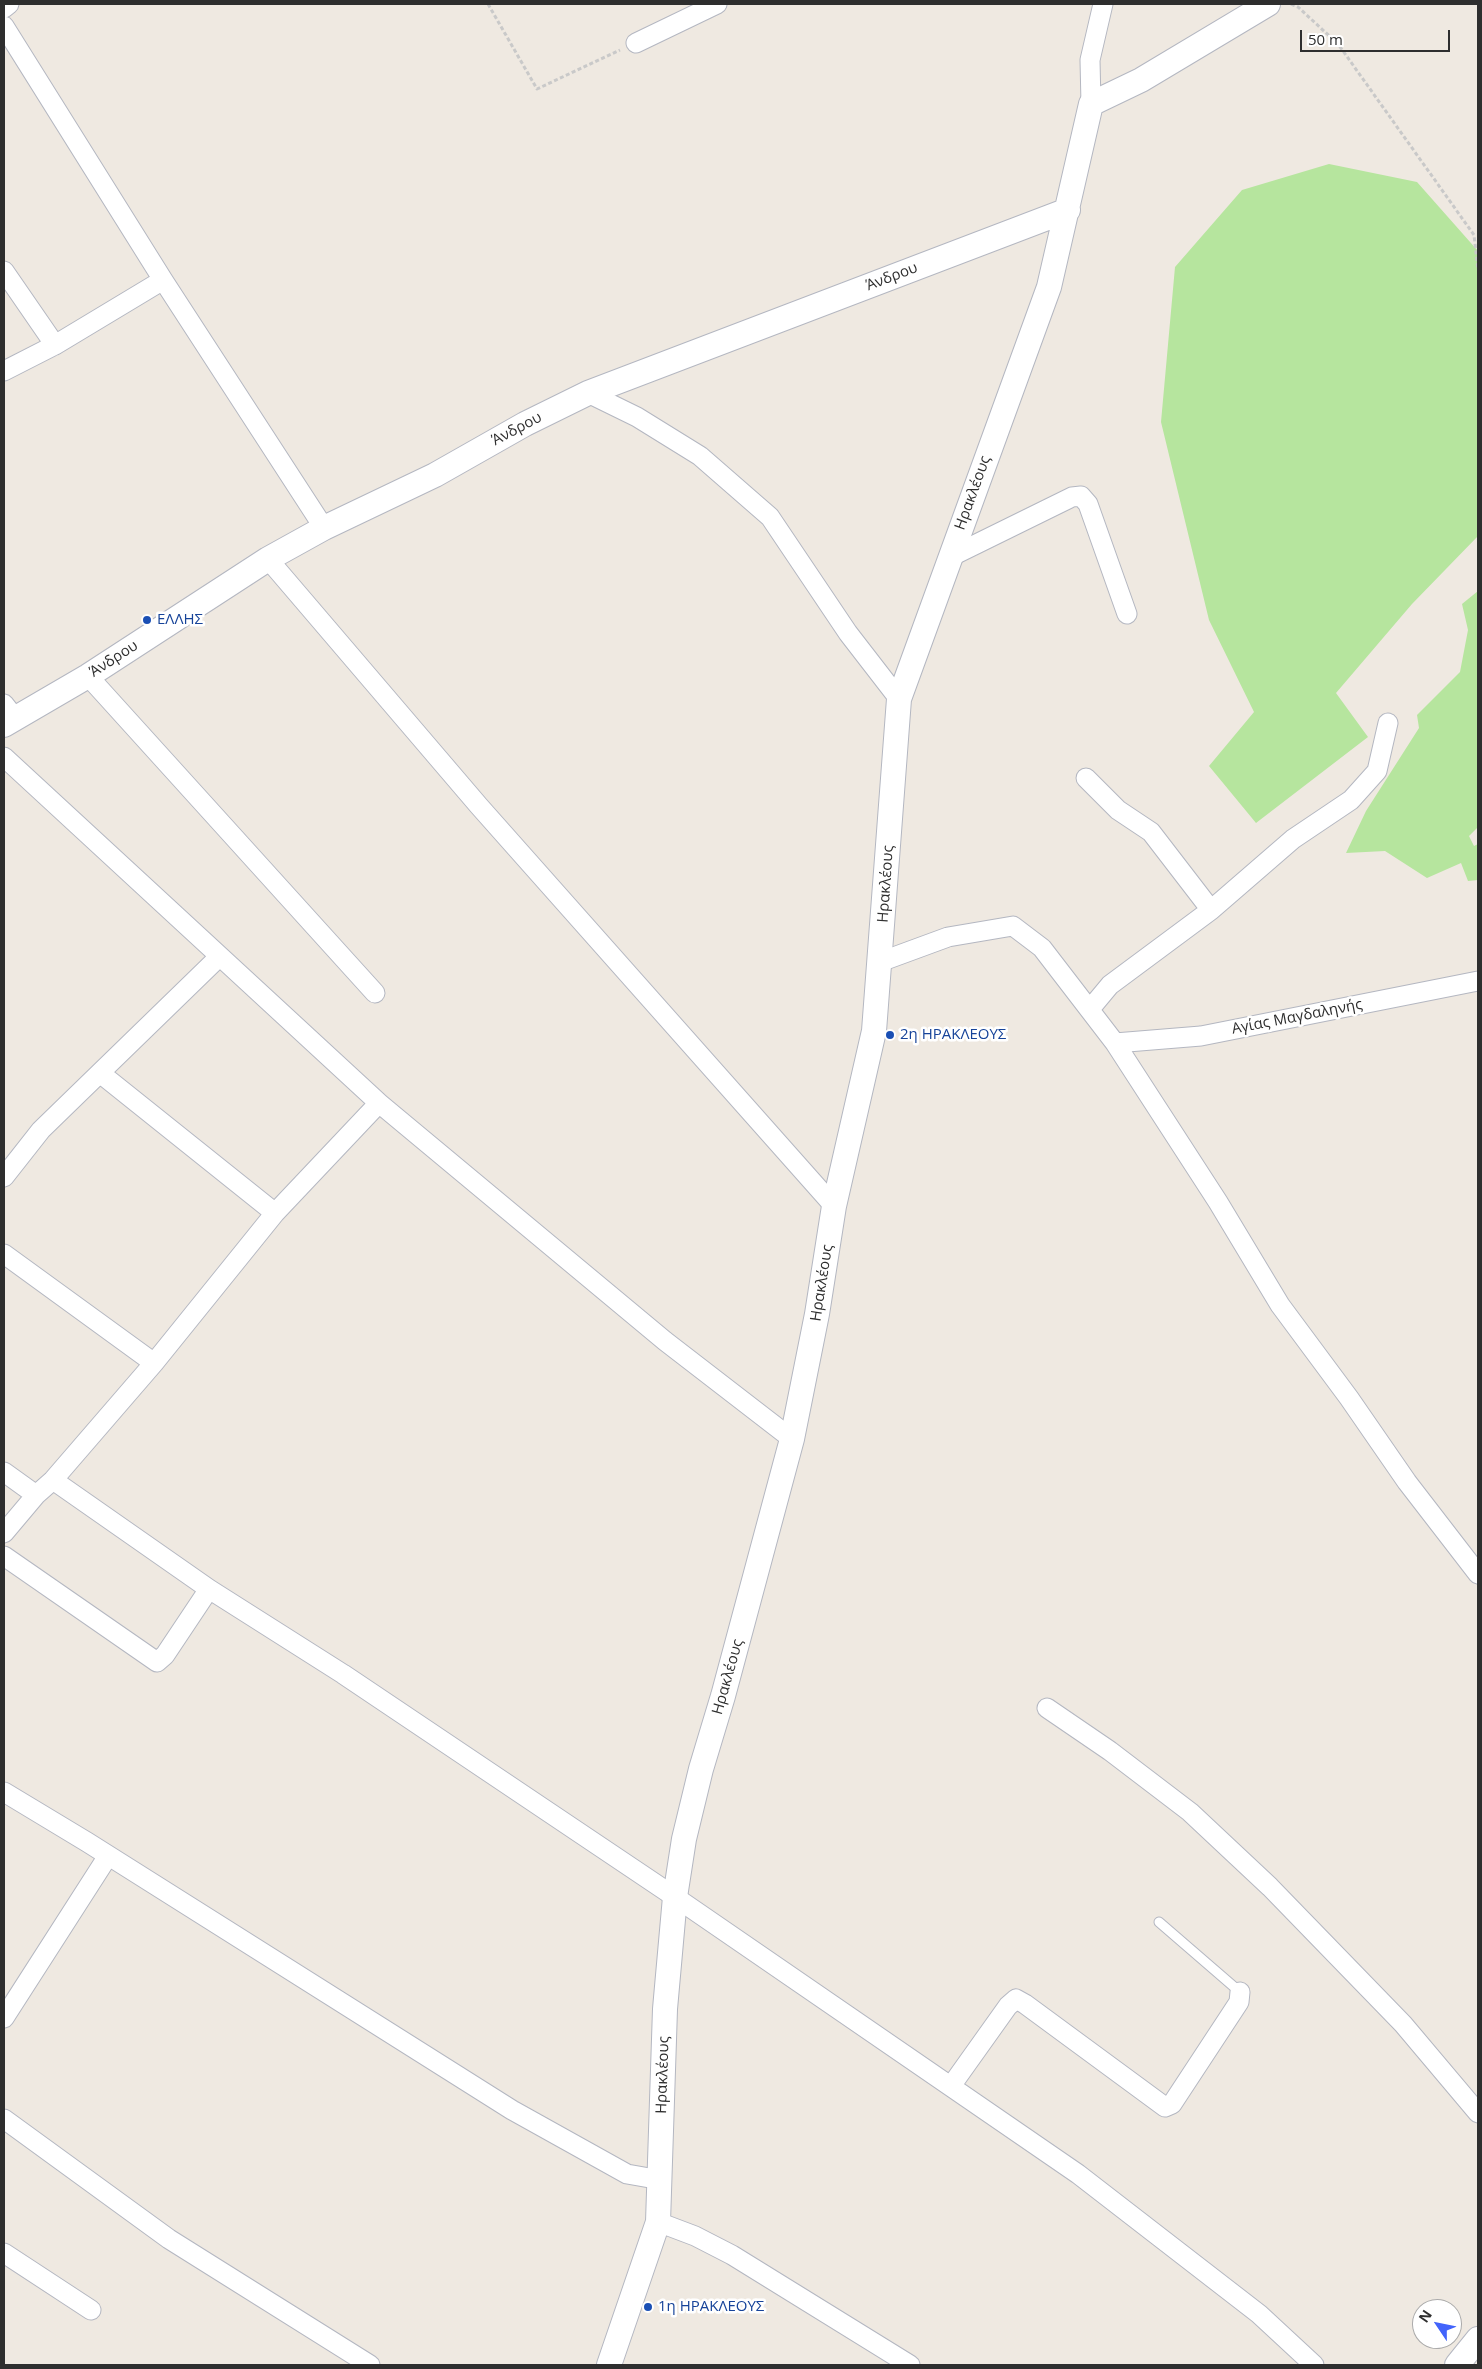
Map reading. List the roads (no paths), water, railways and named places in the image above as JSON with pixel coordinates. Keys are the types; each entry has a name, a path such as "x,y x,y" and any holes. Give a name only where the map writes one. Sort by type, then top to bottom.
{"street":[{"path":"4,8 10,4"},
{"path":"636,43 717,4"},
{"path":"1104,4 1090,60 1091,104 1141,80 1268,4"},
{"path":"4,26 163,280 324,528"},
{"name":"Ηρακλέους","path":"609,2365 658,2222 665,2009 675,1897 684,1839 701,1769 726,1687 792,1439 817,1314 834,1206 874,1031 899,699 1049,287 1091,104"},
{"name":"Άνδρου","path":"7,715 88,676 268,559 324,528 435,474 525,424 588,393 1068,210"},
{"path":"4,271 54,345"},
{"path":"4,371 54,345 163,280"},
{"path":"588,393 637,417 700,456 770,517 848,633 899,699"},
{"path":"950,557 1072,497 1081,496 1088,504 1127,614"},
{"path":"268,559 479,806 834,1206"},
{"path":"88,676 375,994"},
{"path":"1090,1008 1110,985 1211,910 1292,839 1351,800 1376,771 1388,723"},
{"path":"4,757 219,958 378,1103 665,1341 792,1439"},
{"path":"1086,778 1118,810 1151,832 1211,910"},
{"path":"880,962 948,937 1013,926 1042,948 1090,1008 1115,1043 1218,1202 1280,1304 1349,1398 1407,1482 1478,1574"},
{"path":"4,1177 41,1130 219,958"},
{"name":"Αγίας Μαγδαληνής","path":"1115,1043 1201,1036 1478,981"},
{"path":"100,1072 275,1213"},
{"path":"4,1532 36,1495 53,1480 154,1363 275,1213 378,1103"},
{"path":"4,1254 154,1363"},
{"path":"4,1472 36,1495"},
{"path":"53,1480 208,1589 343,1674 675,1897 1078,2174 1259,2314 1314,2365"},
{"path":"4,1556 157,1662 164,1655 208,1589"},
{"path":"1047,1708 1110,1751 1190,1812 1256,1873 1403,2024 1478,2113"},
{"path":"4,1792 512,2110 626,2174 660,2180"},
{"path":"4,2016 108,1856"},
{"path":"951,2086 1008,2006 1016,1999 1165,2108 1172,2104 1239,2002 1240,1992"},
{"path":"4,2119 170,2239 370,2365"},
{"path":"658,2222 695,2236 732,2255 910,2365"},
{"path":"4,2253 91,2310"},
{"path":"1457,2365 1478,2339"}],"lane":[{"path":"1159,1922 1240,1992"}],"place":[{"name":"ΕΛΛΗΣ","path":"147,620"},
{"name":"2η ΗΡΑΚΛΕΟΥΣ","path":"890,1035"},
{"name":"1η ΗΡΑΚΛΕΟΥΣ","path":"648,2307"}]}
